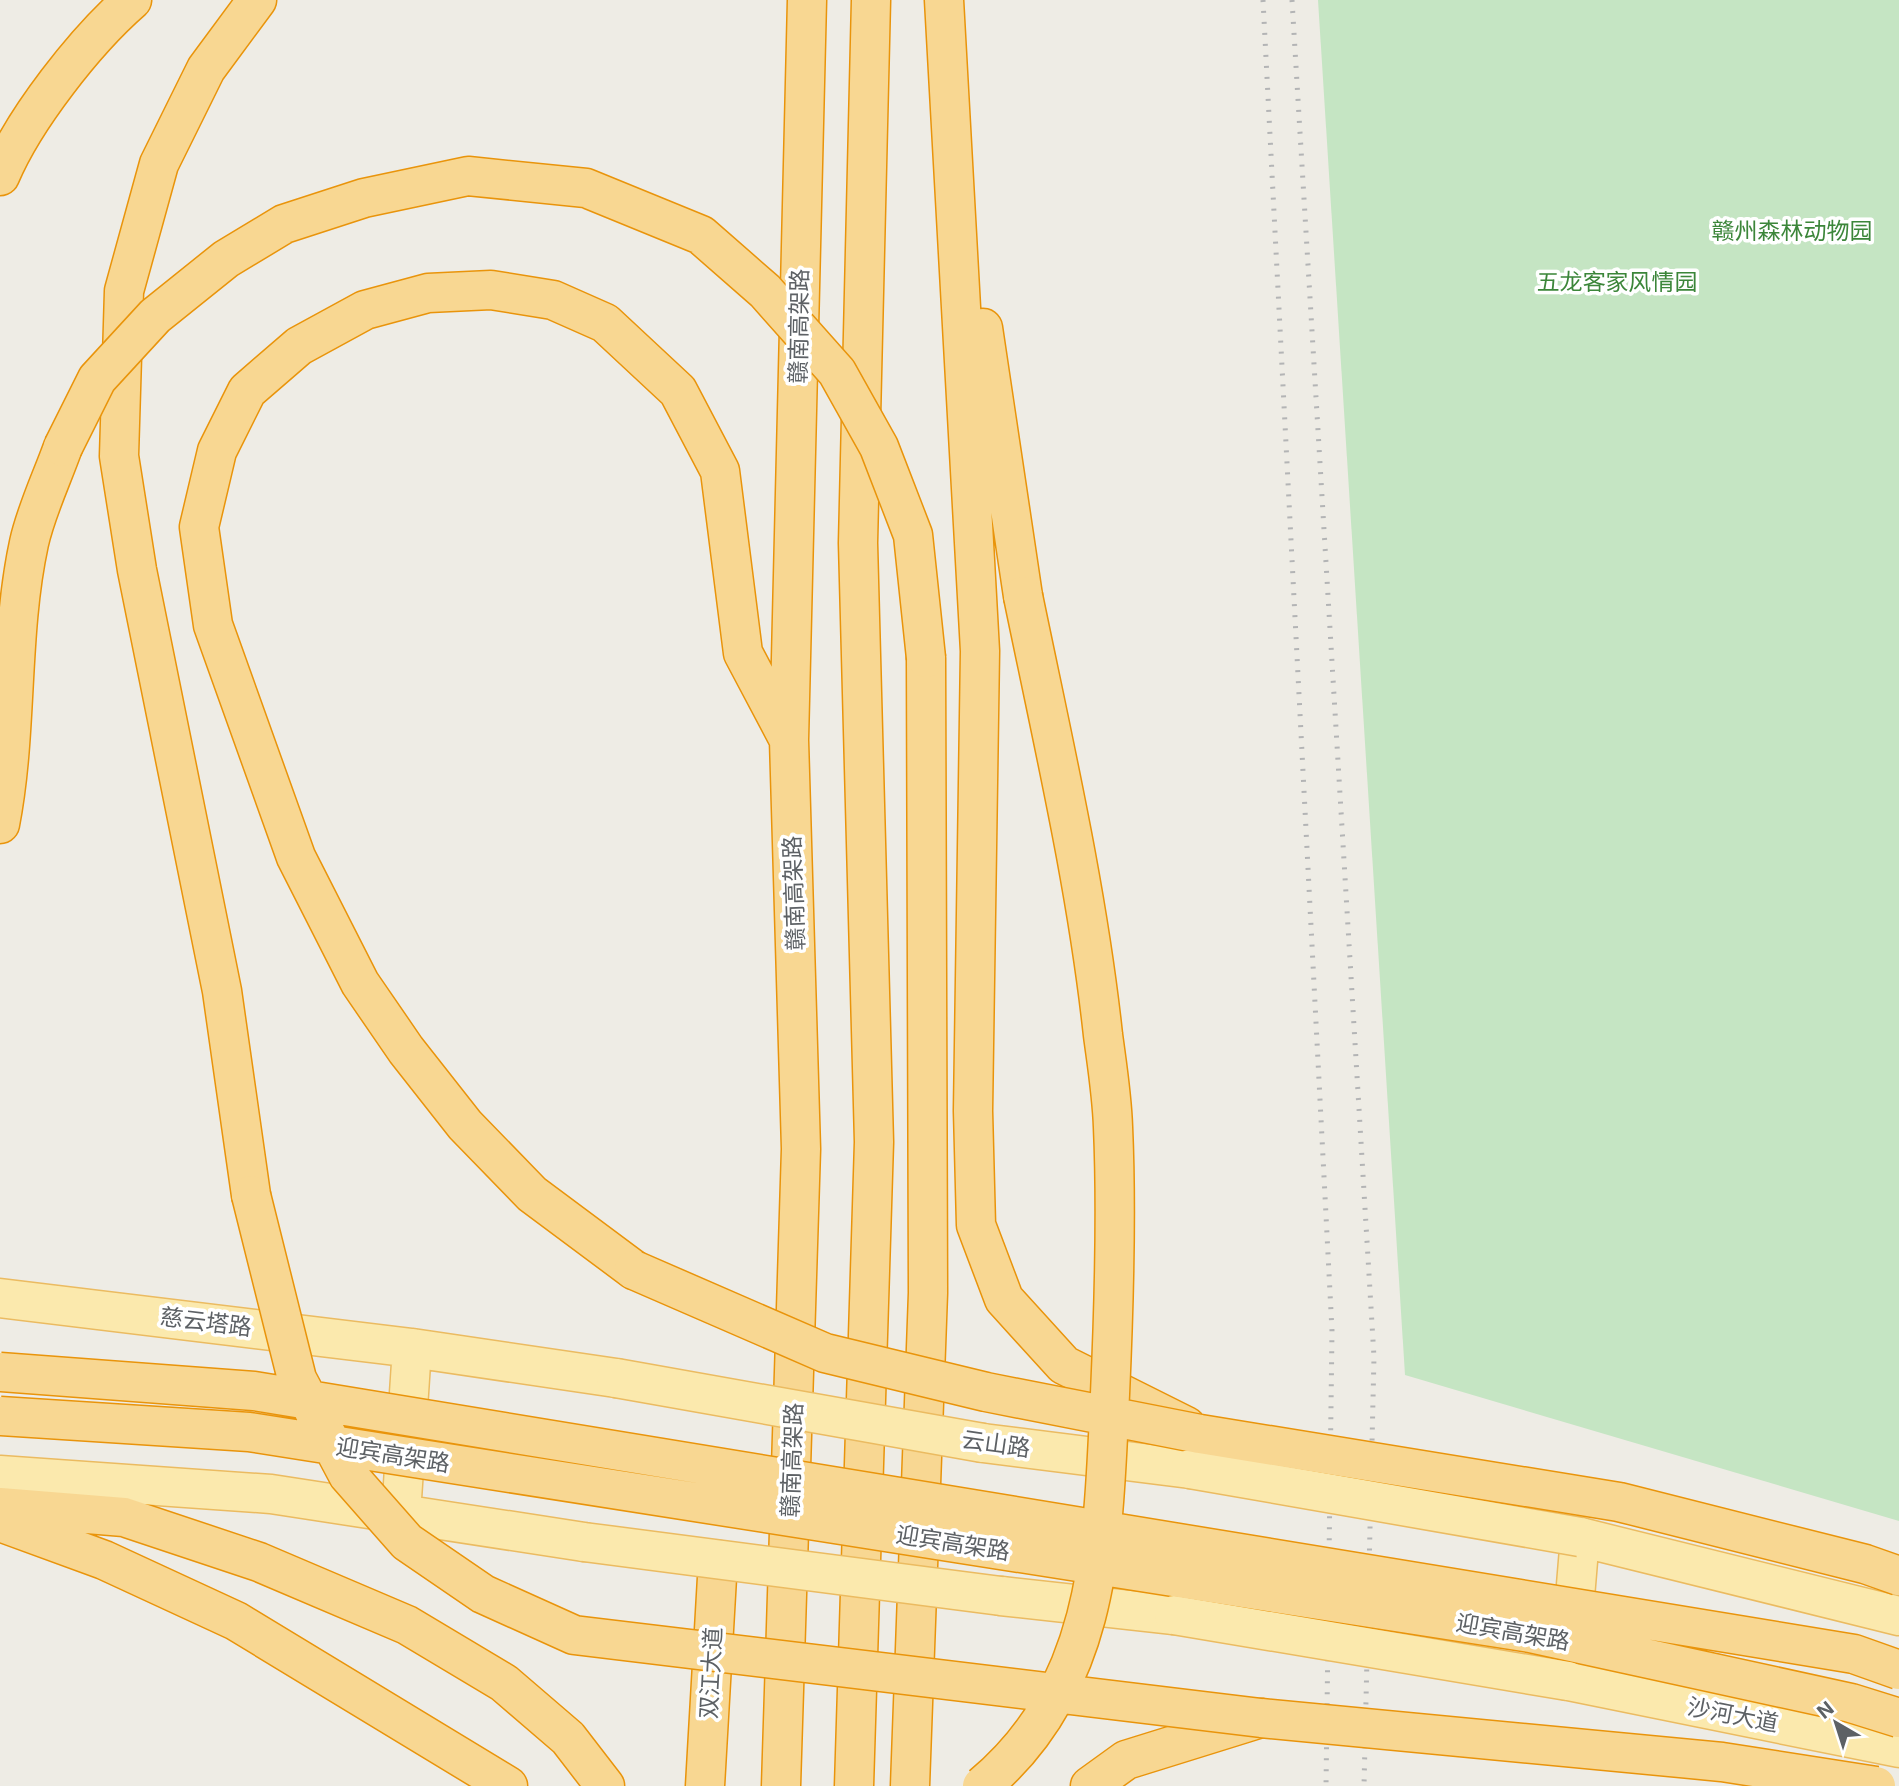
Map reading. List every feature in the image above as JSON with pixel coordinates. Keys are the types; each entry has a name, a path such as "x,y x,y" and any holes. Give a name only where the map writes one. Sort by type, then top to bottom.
{"highway":[{"path":"0,176 9,155 62,78 132,0"},
{"path":"257,0 206,69 159,164 124,291 119,456 137,570 222,991 251,1195 297,1379 348,1475 407,1542 483,1594 574,1635 1261,1718 1722,1762 1876,1786"},
{"name":"赣南高架路","path":"781,1786 801,1149 789,740 807,0"},
{"path":"854,1786 874,1142 858,543 871,0"},
{"path":"944,0 946,80 980,650 973,1111 975,1225 1004,1299 1064,1365 1195,1451"},
{"path":"946,80 1023,596 1094,950 1113,1126 1112,1344 1105,1502 1096,1585 1077,1650 1039,1725 1004,1767 982,1786"},
{"path":"0,824 6,793 17,646 29,542 63,447 97,379 155,316 226,259 284,224 364,198 468,176 586,188 701,235 765,291 837,372 879,447 913,535 926,658 928,1293 910,1786"},
{"path":"789,740 743,653 720,471 678,391 606,323 553,300 491,290 428,293 365,310 299,346 247,391 218,451 199,527 213,625 296,857 360,983 406,1050 465,1125 532,1194 634,1270 825,1353 986,1392 1195,1451 1619,1502 1865,1564 1899,1576"},
{"name":"迎宾高架路","path":"0,1372 254,1391 1854,1654 1899,1670"},
{"name":"迎宾高架路","path":"0,1416 249,1432 1530,1633 1851,1703 1899,1718"},
{"path":"0,1507 124,1517 259,1562 407,1625 504,1684 568,1738 605,1786"},
{"path":"0,1522 104,1560 236,1620 508,1786"},
{"name":"双江大道","path":"705,1786 718,1560"},
{"path":"1090,1786 1126,1760 1261,1718"}],"main road":[{"name":"慈云塔路","path":"0,1298 412,1349"},
{"name":"云山路","path":"412,1349 615,1378 983,1443 1195,1451 1580,1537"},
{"path":"401,1514 412,1349"},
{"path":"0,1475 271,1494 718,1560"},
{"path":"1568,1681 1580,1537 1899,1616"},
{"name":"沙河大道","path":"718,1560 1174,1615 1568,1681 1899,1748"}],"green space":[{"name":"五龙客家风情园","path":"1318,0 1899,0 1899,1521 1405,1375"}],"railway":[{"path":"1263,0 1332,1331 1326,1786"},
{"path":"1292,0 1374,1357 1364,1786"}],"park label":[{"name":"赣州森林动物园","path":"1792,231"}]}
